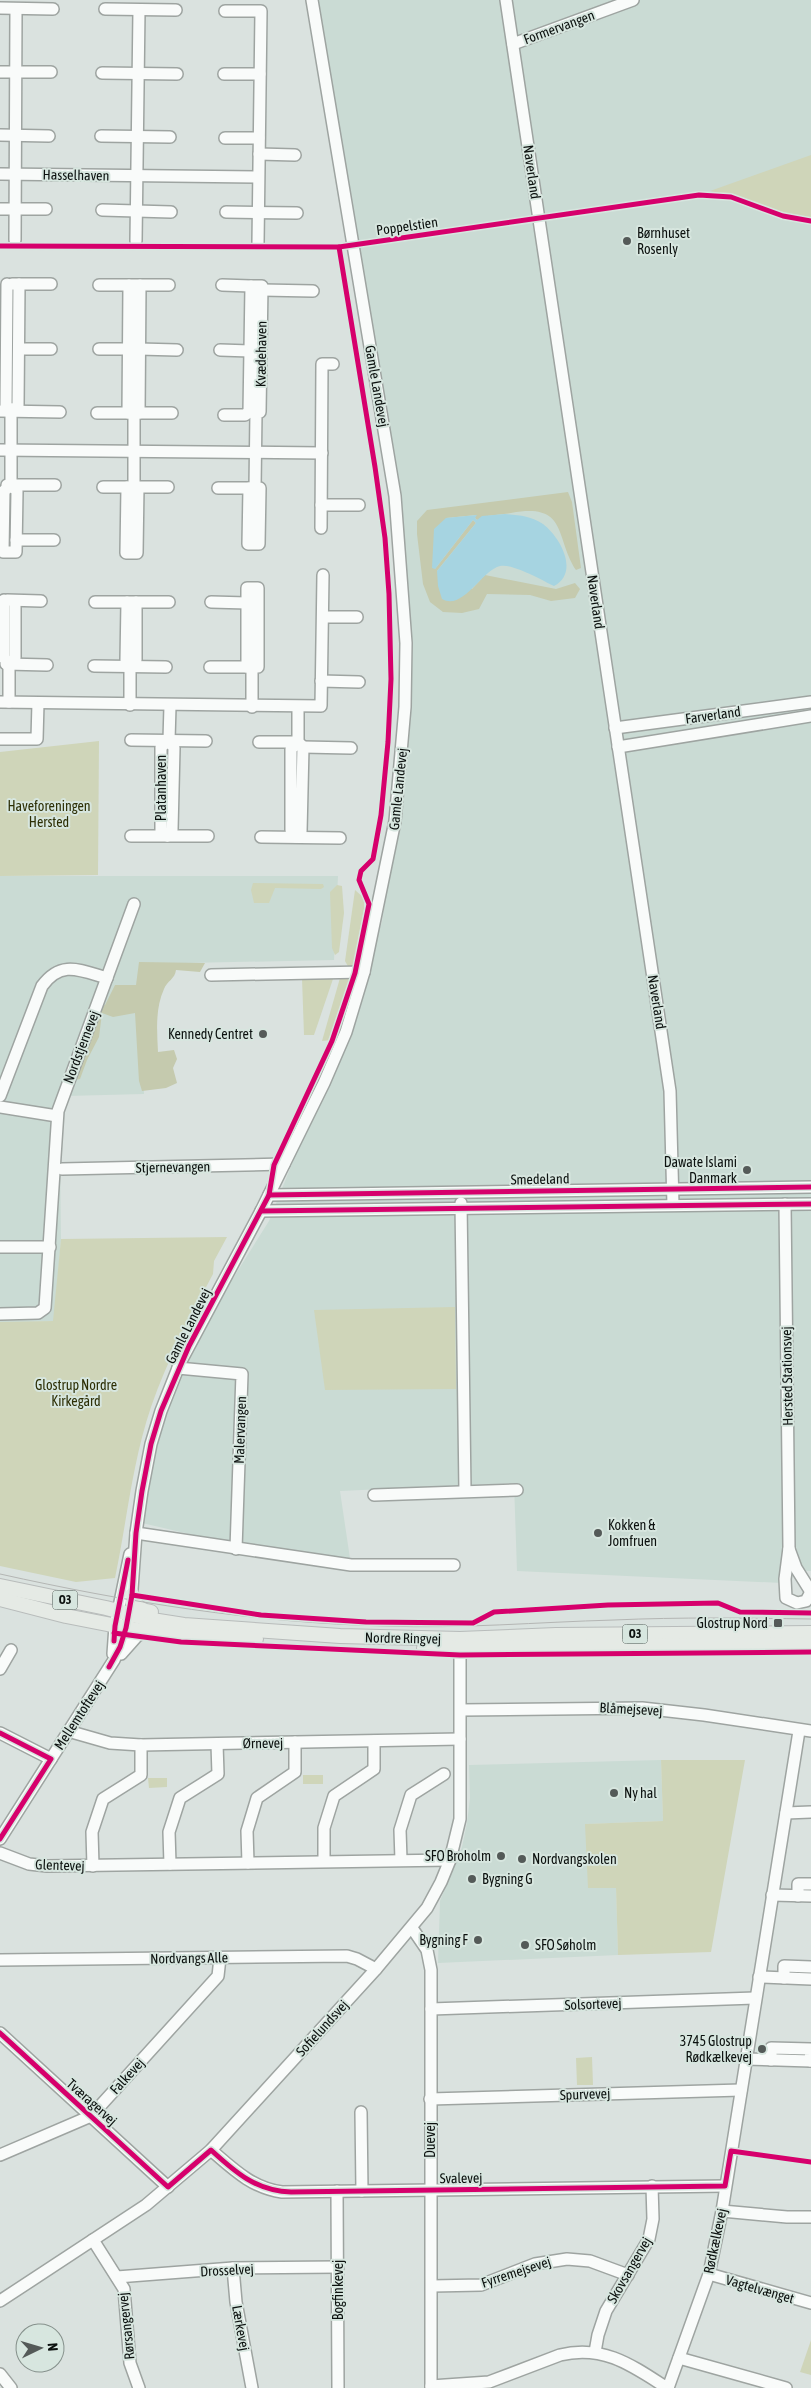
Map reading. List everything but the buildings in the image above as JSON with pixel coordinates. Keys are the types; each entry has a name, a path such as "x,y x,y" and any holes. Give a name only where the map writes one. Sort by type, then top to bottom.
{"main road":[{"name":"Nordre Ringvej","path":"0,1586 121,1619 145,1632 176,1636 324,1644 460,1648 811,1644"},
{"path":"132,1595 133,1602 145,1612 199,1620 212,1623 217,1627"},
{"name":"Nordre Ringvej","path":"0,1599 66,1616 155,1620 217,1627 399,1638 811,1633"}],"street":[{"name":"Gamle Landevej","path":"121,1619 153,1437 178,1368 269,1195 324,1083 346,1032 364,972 395,821 404,716 406,643 395,496 312,0"},
{"name":"Naverland","path":"506,0 670,1090 673,1205"},
{"name":"Formervangen","path":"513,44 633,0"},
{"path":"0,8 53,9"},
{"path":"14,240 16,8"},
{"path":"105,10 176,10"},
{"path":"136,241 139,10"},
{"path":"225,11 261,11 258,243"},
{"path":"0,72 51,72"},
{"path":"102,73 177,74"},
{"path":"224,74 260,74"},
{"path":"0,136 50,136"},
{"path":"101,136 170,137"},
{"path":"225,138 259,138"},
{"path":"259,154 295,155"},
{"name":"Hasselhaven","path":"0,174 258,177"},
{"path":"0,209 46,209"},
{"path":"102,210 171,212"},
{"path":"226,212 297,213"},
{"path":"6,485 17,491 16,552 4,552 6,405 3,347 4,284 51,284"},
{"path":"6,411 18,406 19,284"},
{"path":"99,285 169,285"},
{"path":"133,487 126,553 137,553 133,487 135,285"},
{"path":"222,285 262,286 262,290 313,291"},
{"name":"Kvædehaven","path":"218,488 252,488 256,453 250,350 251,286"},
{"name":"Kvædehaven","path":"253,412 260,412 262,290"},
{"path":"19,349 51,349"},
{"path":"99,349 177,350"},
{"name":"Kvædehaven","path":"220,350 250,350"},
{"path":"321,528 322,364 333,364"},
{"path":"6,411 60,412"},
{"path":"224,415 245,415 253,412"},
{"path":"97,413 172,413"},
{"path":"5,450 322,453"},
{"path":"6,485 55,485"},
{"path":"103,487 168,487"},
{"path":"321,505 358,505"},
{"path":"16,540 54,540"},
{"path":"5,664 4,702 170,706 321,706 323,575"},
{"path":"210,667 250,667 258,667 258,588 247,588 247,603 250,667 252,707"},
{"path":"5,664 15,658 6,600 41,601"},
{"path":"95,602 169,602"},
{"path":"130,705 130,666 126,660 131,602"},
{"path":"211,602 247,603"},
{"path":"323,617 357,617"},
{"path":"5,664 47,665"},
{"path":"94,666 166,667"},
{"path":"321,681 359,682"},
{"path":"808,702 809,716"},
{"name":"Farverland","path":"615,728 808,702"},
{"path":"0,739 37,740 38,703"},
{"name":"Platanhaven","path":"169,740 170,706"},
{"path":"298,707 301,745"},
{"name":"Farverland","path":"618,747 809,716"},
{"name":"Platanhaven","path":"131,740 206,741"},
{"name":"Platanhaven","path":"167,836 161,832 161,746 169,740"},
{"path":"259,742 351,748"},
{"path":"296,837 290,830 291,749 301,745"},
{"name":"Platanhaven","path":"131,836 208,836"},
{"path":"261,837 340,838"},
{"name":"Nordstjernevej","path":"0,1314 38,1313 44,1310 58,1116 66,1086 134,904"},
{"path":"0,1096 42,986 49,976 57,970 73,970 107,978"},
{"path":"211,975 364,972"},
{"path":"0,1107 58,1116"},
{"name":"Stjernevangen","path":"62,1169 284,1164"},
{"path":"810,1187 811,1204"},
{"name":"Smedeland","path":"269,1195 810,1187"},
{"path":"461,1192 465,1491"},
{"name":"Hersted Stationsvej","path":"785,1204 789,1548 785,1579 786,1598 797,1603 806,1601 811,1592 796,1568 789,1548"},
{"name":"Smedeland","path":"261,1211 811,1204"},
{"path":"0,1248 50,1247"},
{"name":"Malervangen","path":"178,1368 242,1374 236,1549"},
{"path":"374,1495 517,1490"},
{"name":"Gamle Landevej","path":"121,1619 132,1595 136,1533"},
{"path":"136,1533 351,1565 454,1565"},
{"name":"Mellemtoftevej","path":"109,1667 121,1619"},
{"name":"Mellemtoftevej","path":"0,1839 109,1667 137,1636 145,1632"},
{"name":"Sofielundsvej","path":"0,2301 146,2205 211,2150 412,1928 436,1892 450,1860 460,1819 460,1648"},
{"path":"0,1669 11,1650"},
{"name":"Blåmejsevej","path":"461,1710 642,1708 713,1716 799,1730"},
{"path":"799,1730 811,1731"},
{"name":"Rødkælkevej","path":"668,2388 709,2274 722,2211 799,1730"},
{"name":"Ørnevej","path":"68,1731 110,1743 141,1745 460,1739"},
{"path":"0,1733 51,1759"},
{"path":"324,1861 324,1828 334,1796 374,1769 374,1741"},
{"path":"248,1863 247,1831 257,1798 295,1772 295,1742"},
{"path":"170,1864 169,1832 179,1800 218,1774 217,1744"},
{"name":"Glentevej","path":"92,1866 92,1832 102,1800 141,1775 141,1745"},
{"path":"401,1860 400,1830 411,1794 444,1774"},
{"path":"786,1813 811,1812"},
{"name":"Glentevej","path":"0,1853 39,1866 450,1860"},
{"path":"798,1896 798,1884 811,1884"},
{"path":"772,1895 811,1896"},
{"name":"Duevej","path":"412,1928 422,1940 430,1959 431,2387"},
{"name":"Nordvangs Alle","path":"0,1960 348,1956 376,1969"},
{"name":"Falkevej","path":"0,2155 91,2116 218,1976 220,1958"},
{"path":"784,1978 784,1966 811,1967"},
{"path":"759,1977 811,1979"},
{"name":"Solsortevej","path":"431,2009 755,1998"},
{"name":"Tværagervej","path":"0,2033 168,2187"},
{"path":"0,2048 12,2044"},
{"path":"746,2059 811,2061"},
{"name":"Spurvevej","path":"430,2099 741,2090"},
{"path":"362,2112 362,2191"},
{"name":"Svalevej","path":"211,2150 236,2173 255,2185 268,2190 291,2192 725,2186"},
{"name":"Skovsangervej","path":"595,2352 598,2335 606,2311 649,2239 653,2218 652,2186"},
{"name":"Bogfinkevej","path":"337,2191 338,2388"},
{"path":"722,2211 787,2217 811,2217"},
{"name":"Rørsangervej","path":"93,2240 117,2277 126,2296 130,2363 139,2388"},
{"name":"Fyrremejsevej","path":"432,2286 481,2284 535,2264 567,2259 590,2261 628,2275"},
{"name":"Drosselvej","path":"117,2277 232,2268 338,2267"},
{"name":"Lærkevej","path":"232,2268 236,2302 252,2388"},
{"name":"Vagtelvænget","path":"709,2274 811,2303"},
{"path":"431,2387 490,2382 560,2355 572,2352 595,2352 624,2361 668,2388"},
{"path":"679,2358 786,2388"},
{"path":"0,2374 11,2388"}],"shaded area":[{"path":"315,0 811,0 811,1571 782,1571 782,1583 517,1571 514,1483 340,1491 352,1572 142,1523 157,1437 198,1334 269,1221 316,1104 382,922 402,794 402,536"},
{"path":"0,876 338,876 334,960 140,964 144,1094 66,1096 60,1152 61,1240 54,1321 0,1323"},
{"name":"Nordvangskolen","path":"661,1760 663,1821 586,1824 616,1887 618,1955 438,1963 440,1901 462,1847 470,1798 469,1765"}],"green space":[{"path":"811,155 811,218 773,210 710,191"},
{"path":"568,492 572,502 581,568 576,570 557,525 551,518 542,513 529,511 489,516 477,520 475,518 476,515 446,518 435,569 473,520 476,523 437,571 472,589 485,575 556,589 575,583 580,589 575,598 551,601 530,595 487,594 479,609 462,613 443,612 430,602 423,584 417,534 417,521 427,510"},
{"name":"Haveforeningen Hersted","path":"99,741 98,875 0,876 0,752"},
{"path":"253,883 323,884 324,887 321,889 275,888 269,903 254,903 251,890"},
{"path":"337,885 342,886 344,913 339,952 335,955 332,948 330,892"},
{"path":"355,890 364,898 364,909 353,967 349,968 345,961"},
{"path":"139,962 205,963 200,972 176,970 174,976 165,986 159,1004 157,1020 158,1052 174,1050 177,1059 173,1068 177,1083 166,1088 142,1091 139,1081 135,1013 113,1017 102,1013 99,1037 80,1079 70,1081 99,1006 105,1005 115,985 136,985"},
{"path":"352,977 332,1040 322,1041 340,978"},
{"path":"302,978 333,979 314,1035 304,1035"},
{"name":"Glostrup Nordre Kirkegård","path":"227,1237 214,1261 213,1274 187,1323 157,1390 144,1428 134,1471 115,1578 76,1582 0,1566 0,1322 53,1321 61,1239"},
{"path":"455,1307 456,1389 325,1390 314,1310"},
{"path":"661,1760 745,1760 711,1952 618,1955 616,1888 588,1888 585,1824 663,1821"},
{"path":"303,1775 323,1775 323,1784 303,1784"},
{"path":"148,1778 167,1778 167,1787 149,1788"},
{"path":"592,2057 593,2085 577,2085 576,2058"},
{"path":"811,2340 811,2375 800,2372"}],"water":[{"path":"477,515 475,518 477,520 482,516 520,515 534,519 543,524 556,537 565,555 566,572 562,580 554,586 519,569 500,566 493,569 457,600 442,599 438,586 437,571 476,523 473,520 435,569 432,568 434,529 446,518"}],"tram line":[{"path":"0,1574 143,1602 240,1616 337,1624 443,1627 663,1618 811,1619"}],"cycle path":[{"name":"Poppelstien","path":"0,246 339,247 699,195 731,197 783,216 811,221"},
{"path":"109,1667 120,1647 126,1628 132,1595 136,1533 142,1491 151,1444 161,1411 189,1346 269,1195 274,1165 332,1041 355,973 369,904 359,880 361,871 373,859 381,815 388,742 391,679 389,594 385,538 375,467 339,247"},
{"path":"269,1195 811,1187"},
{"path":"261,1211 811,1204"},
{"path":"114,1641 115,1626 128,1560"},
{"path":"132,1595 261,1615 366,1622 473,1623 494,1612 608,1605 718,1603 740,1612 811,1613"},
{"path":"114,1633 181,1642 460,1655 811,1652"},
{"path":"0,1733 51,1759 0,1839"},
{"path":"0,2033 168,2187 211,2150 247,2179 267,2188 291,2192 725,2186 731,2151 811,2162"}],"place":[{"name":"Børnhuset Rosenly","path":"627,241"},
{"name":"Kennedy Centret","path":"263,1034"},
{"name":"Dawate Islami Danmark","path":"747,1170"},
{"name":"Kokken & Jomfruen","path":"598,1533"},
{"name":"Glostrup Nord","path":"778,1623"},
{"name":"Ny hal","path":"614,1793"},
{"name":"SFO Broholm","path":"501,1856"},
{"name":"Nordvangskolen","path":"522,1859"},
{"name":"Bygning G","path":"472,1879"},
{"name":"Bygning F","path":"478,1940"},
{"name":"SFO Søholm","path":"525,1945"},
{"name":"3745 Glostrup Rødkælkevej","path":"762,2049"}]}
